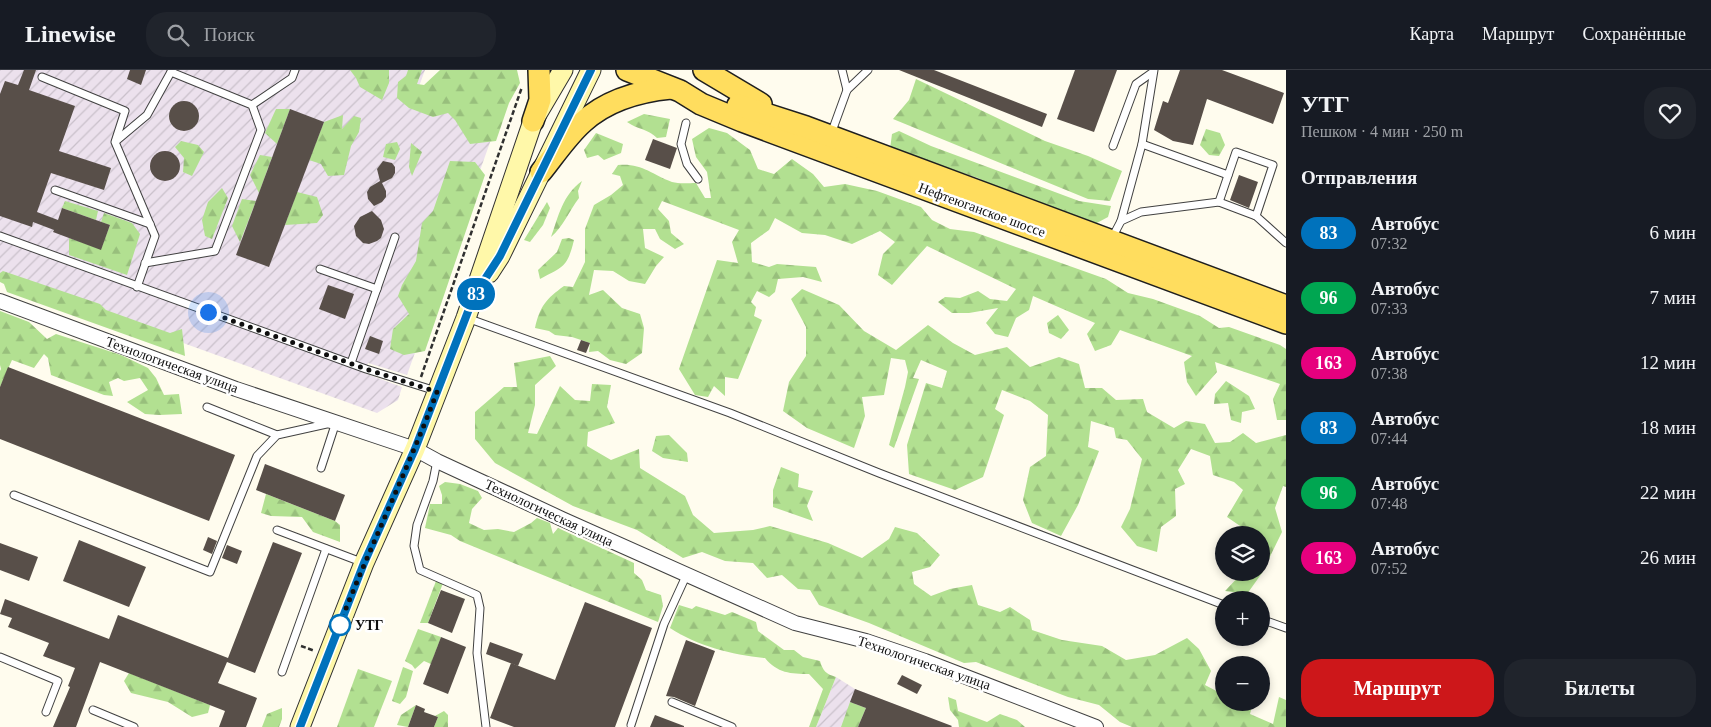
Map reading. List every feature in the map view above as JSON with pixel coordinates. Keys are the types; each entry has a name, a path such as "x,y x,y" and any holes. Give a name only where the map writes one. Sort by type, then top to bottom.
{"main road":[{"path":"533,121 562,70"},
{"path":"474,296 500,256 591,70"},
{"name":"Нефтеюганское шоссе","path":"627,70 676,89 701,104 742,121 1286,323"},
{"path":"704,70 750,99 806,127"},
{"path":"300,727 364,563 415,449 474,296 540,100 532,75"},
{"path":"541,172 582,122 604,106 652,90 676,89"},
{"name":"Нефтеюганское шоссе","path":"676,89 705,94 806,127 1286,306"}],"street":[{"name":"Технологическая улица","path":"0,301 236,389 415,449 686,576 795,623 866,641 926,661 1091,726"}],"lane":[{"path":"252,105 292,78 295,70"},
{"path":"842,70 847,90"},
{"path":"830,136 847,90 868,70"},
{"path":"115,142 147,115 172,71 252,105 260,130 215,251 145,263"},
{"path":"1111,241 1121,221 1142,144 1153,71"},
{"path":"1113,146 1136,84 1153,71"},
{"path":"42,78 125,110 115,142 155,236 137,287"},
{"path":"686,123 682,144 687,164 698,179"},
{"path":"1142,144 1228,174"},
{"path":"1219,202 1236,152 1273,165 1256,216"},
{"path":"56,190 150,224"},
{"path":"1121,221 1141,212 1219,202 1256,216 1286,243"},
{"path":"0,236 351,364 437,392"},
{"path":"351,364 395,237"},
{"path":"320,270 377,289"},
{"path":"466,318 730,413 879,473 1215,602"},
{"path":"207,408 277,435 336,422"},
{"path":"321,468 336,422"},
{"path":"14,495 210,572 257,456 277,435"},
{"path":"437,460 417,525 414,546 420,570 477,595 480,608 477,653 486,727"},
{"path":"277,530 364,563"},
{"path":"282,672 326,548"},
{"path":"631,725 664,624 686,576"},
{"path":"1270,622 1286,628"},
{"path":"0,658 58,681 46,712"},
{"path":"672,702 732,727"},
{"path":"93,710 134,727"}],"path":[{"path":"418,385 532,75"}],"shaded area":[{"path":"0,70 425,70 417,92 508,92 407,375 368,363 364,373 402,387 398,400 377,413 0,277"},
{"path":"836,677 855,689 953,727 816,727"}],"green space":[{"path":"350,70 389,70 389,83 382,100 360,87"},
{"path":"408,70 422,70 417,84 424,85 440,70 517,70 520,83 509,103 496,141 470,144 455,120 448,113 433,117 409,108 397,98 398,82 406,76"},
{"path":"916,79 1045,141 1088,156 1122,171 1110,201 1088,199 893,119 909,100"},
{"path":"276,109 290,109 277,144 265,133"},
{"path":"644,114 670,119 666,137 657,138 650,132 627,122"},
{"path":"343,115 342,129 354,116 361,118 359,132 351,146 344,175 328,176 321,164 309,160 324,122"},
{"path":"709,128 727,133 750,150 758,169 774,174 792,159 813,174 824,187 845,184 877,191 921,207 932,220 950,229 974,232 1106,279 1128,293 1153,299 1200,316 1219,328 1229,327 1280,345 1286,349 1286,420 1277,420 1273,399 1280,384 1215,362 1217,372 1196,396 1187,382 1184,362 1192,356 1120,330 1111,345 1095,351 1087,334 1095,323 1033,296 1029,310 1016,318 1008,337 995,334 986,323 998,308 969,313 952,313 938,302 945,297 960,298 978,291 990,299 1007,301 1016,289 927,246 892,285 878,275 883,254 895,242 880,231 852,244 825,235 802,233 775,218 769,230 751,243 752,262 769,267 777,264 816,267 822,282 803,277 778,279 775,292 769,297 757,291 751,302 756,307 754,316 762,320 738,379 725,377 725,396 714,386 708,397 695,395 679,369 717,260 738,263 732,242 739,230 662,201 658,209 669,221 671,233 684,244 675,249 660,239 655,229 643,229 645,248 664,257 645,284 629,281 613,271 594,270 589,295 603,290 622,308 640,314 644,328 642,353 626,364 610,360 598,351 589,352 590,343 535,328 539,314 548,299 564,286 573,287 585,262 585,229 594,205 623,185 620,176 612,174 618,165 640,167 672,182 696,183 705,198 711,198 707,172 696,157 692,139"},
{"path":"1206,129 1220,133 1225,145 1219,156 1209,155 1200,145"},
{"path":"899,131 931,146 1079,201 1111,206 1108,217 1095,224 1024,202 978,178 890,149 892,134"},
{"path":"596,133 623,144 621,153 604,160 598,155 587,158 584,150"},
{"path":"181,141 198,145 204,152 192,176 183,172 184,158 175,147"},
{"path":"397,142 400,149 395,160 383,157 386,144"},
{"path":"411,143 422,152 412,176 409,167"},
{"path":"260,155 272,157 259,193 250,175"},
{"path":"450,161 475,162 485,175 425,351 404,355 390,349 393,329 409,314 398,296 416,261 422,223 433,211"},
{"path":"582,181 578,191 579,198 551,237 566,200"},
{"path":"222,188 228,198 212,239 205,236 202,220 208,202"},
{"path":"297,192 317,197 323,215 317,223 285,225"},
{"path":"242,199 256,201 240,242 232,226"},
{"path":"65,201 98,211 96,220 62,208"},
{"path":"547,202 550,208 543,225 530,242 524,240"},
{"path":"104,213 132,223 140,234 127,275 69,255 69,238 101,249 110,225 101,222"},
{"path":"569,238 574,240 566,261 559,268 540,279 538,270 557,252 562,239"},
{"path":"3,271 100,304 106,310 170,333 182,329 185,356 7,292 4,284 0,282 0,273"},
{"path":"802,289 839,305 864,331 896,350 928,325 953,343 975,355 1007,347 1030,367 1059,357 1079,364 1085,388 1102,388 1116,400 1143,399 1147,412 1174,428 1186,421 1205,424 1215,443 1230,442 1243,433 1256,443 1286,435 1286,487 1283,486 1275,508 1282,532 1270,557 1270,526 1240,526 1227,517 1243,490 1234,482 1213,475 1210,456 1191,449 1178,470 1185,484 1175,489 1176,516 1161,527 1157,552 1137,546 1121,527 1130,509 1142,459 1127,440 1116,438 1114,428 1091,421 1088,447 1099,451 1078,505 1061,536 1032,523 1023,500 1030,467 1046,456 1048,415 1030,401 1002,390 995,409 1004,415 983,477 955,490 909,474 907,445 926,383 942,388 947,371 921,360 913,378 919,379 894,448 889,445 908,372 905,360 891,358 884,395 862,397 865,416 854,448 807,428 783,411 789,382 806,356 806,327 791,299"},
{"path":"0,311 29,322 47,339 56,334 121,355 148,368 156,378 164,395 179,394 182,414 145,414 127,402 148,390 140,378 124,381 118,378 109,382 113,396 104,395 51,375 48,358 44,354 34,368 12,360 0,387"},
{"path":"1058,315 1069,330 1061,339 1049,333 1047,323"},
{"path":"550,356 556,366 535,385 535,405 528,433 537,434 560,386 575,400 590,401 592,384 611,385 607,407 615,423 588,432 587,446 611,460 639,449 640,468 685,496 693,515 714,533 753,530 770,526 828,543 862,558 889,539 895,527 917,533 940,555 930,567 912,572 914,584 931,596 950,589 972,585 978,605 1000,612 1010,607 1030,620 1032,630 1062,640 1102,646 1126,660 1155,655 1187,638 1199,649 1211,671 1205,685 1215,690 1215,711 1251,711 1250,714 1273,724 1279,697 1286,700 1286,727 1132,727 1120,722 1099,705 1068,697 976,662 964,663 869,623 819,605 810,590 798,589 782,575 767,578 753,563 725,561 702,552 683,558 637,530 573,506 495,463 475,439 475,412 504,387 517,387 514,363"},
{"path":"1226,381 1249,396 1255,409 1242,412 1241,423 1231,420 1228,403 1214,404 1215,394"},
{"path":"669,435 687,453 688,462 663,458 652,451 656,436"},
{"path":"781,467 799,474 798,487 813,491 807,506 813,521 773,507 773,490"},
{"path":"445,482 460,484 478,491 482,498 472,509 469,523 484,530 498,529 514,532 537,518 550,523 553,534 558,528 634,563 634,573 642,580 646,590 661,595 663,606 658,622 460,541 451,535 425,528 430,504 442,504 439,486"},
{"path":"266,494 335,521 340,525 340,542 313,532 302,517 271,516 261,513"},
{"path":"436,581 443,583 428,623 420,623"},
{"path":"1234,581 1256,581 1249,591 1225,591"},
{"path":"679,605 692,609 696,606 725,615 732,612 756,622 758,631 784,650 794,650 803,657 820,661 825,672 836,677 816,727 809,727 823,689 809,674 785,672 774,667 765,658 740,655 692,640 670,628"},
{"path":"418,629 441,637 431,664 424,661 415,669 405,661"},
{"path":"403,667 413,671 406,697 400,704 392,701"},
{"path":"358,669 392,681 374,727 337,727"},
{"path":"129,673 210,705 208,713 192,717 168,702 131,693 124,681"},
{"path":"948,697 956,700 958,711 987,722 1000,714 1017,720 1025,727 959,727 958,720 950,710"},
{"path":"850,702 866,708 858,727 841,727"},
{"path":"416,705 408,727 397,725 401,715"},
{"path":"282,708 282,719 279,727 262,727 267,714"},
{"path":"444,711 448,715 448,727 434,727 438,717 435,716"}],"building":[{"path":"24,70 36,70 29,90 75,106 59,151 111,168 104,190 51,173 37,212 58,220 62,208 110,225 101,250 53,232 54,230 33,222 32,227 0,216 0,94 5,81 18,85"},
{"path":"130,70 146,70 141,85 127,79"},
{"path":"899,70 934,70 1047,114 1042,127"},
{"path":"1075,70 1117,70 1094,132 1057,119"},
{"path":"1180,70 1222,70 1284,93 1273,124 1207,99 1193,145 1173,141 1154,130 1163,101 1168,103"},
{"path":"184,101 190,102 198,110 198,122 190,130 184,131 178,130 170,122 169,116 170,110 178,102"},
{"path":"290,109 324,122 269,267 236,255"},
{"path":"653,139 677,148 670,169 645,160"},
{"path":"165,151 171,152 179,160 179,172 171,180 165,181 159,180 151,172 150,166 151,160 159,152"},
{"path":"383,161 392,163 395,167 395,173 392,178 382,183 386,191 386,197 382,202 374,206 368,199 367,192 370,187 380,181 377,169"},
{"path":"1239,175 1258,182 1249,208 1230,200"},
{"path":"372,211 381,220 384,229 381,238 377,241 369,244 363,243 356,236 354,226 360,217"},
{"path":"328,285 354,294 345,319 319,309"},
{"path":"370,336 383,341 379,354 365,349"},
{"path":"581,340 590,343 586,353 577,350"},
{"path":"8,367 235,455 209,521 0,439 0,387"},
{"path":"265,464 345,495 335,521 256,490"},
{"path":"208,537 217,541 212,554 203,550"},
{"path":"79,540 146,567 129,607 63,581"},
{"path":"273,542 302,553 255,673 227,662 218,683 257,698 246,727 219,727 225,711 100,662 76,727 53,727 70,687 68,686 75,668 43,656 49,643 8,627 12,618 0,614 5,599 109,639 118,615 228,658"},
{"path":"0,543 38,557 29,581 0,570"},
{"path":"227,545 242,551 237,564 222,558"},
{"path":"441,590 465,599 452,633 428,623"},
{"path":"585,602 652,628 615,727 514,727 490,718 511,663 555,680"},
{"path":"441,637 466,647 448,694 423,684"},
{"path":"686,640 715,651 695,706 674,697 666,696"},
{"path":"490,642 523,654 518,666 486,654"},
{"path":"902,675 922,685 917,694 897,684"},
{"path":"855,689 952,726 858,727 866,708 850,702"},
{"path":"416,705 425,709 424,712 438,717 434,727 408,727"},
{"path":"655,715 684,726 684,727 650,727"}],"bus line":[{"name":"83","path":"300,727 364,563 415,449 474,296 500,256 591,70"}],"place":[{"name":"УТГ","path":"340,625"}],"route":[{"path":"208,312 366,369 437,392 415,449 364,563 340,625"}]}
